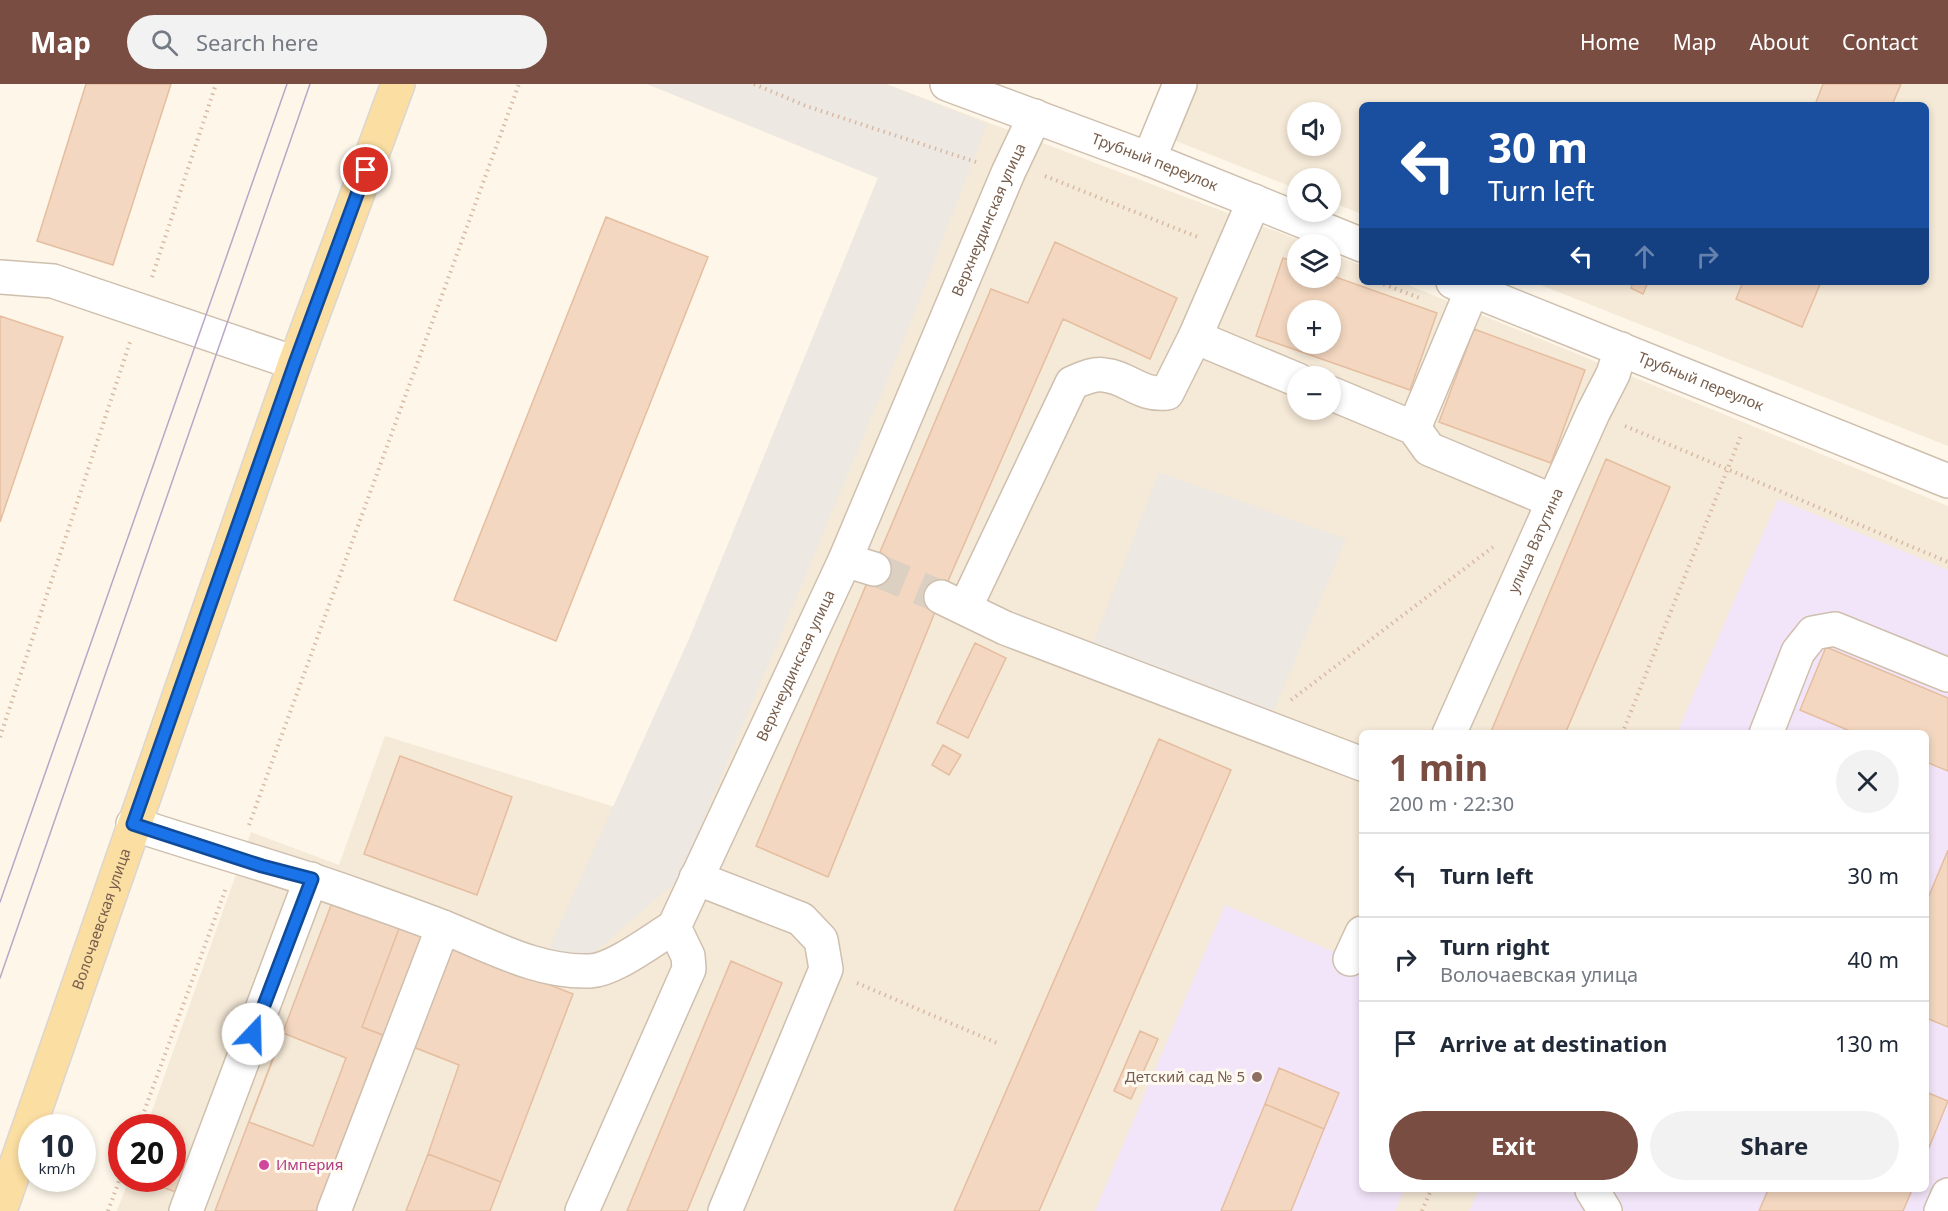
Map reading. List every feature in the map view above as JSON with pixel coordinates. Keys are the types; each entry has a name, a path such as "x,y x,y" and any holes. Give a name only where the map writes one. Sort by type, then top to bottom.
{"main road":[{"name":"Волочаевская улица","path":"0,1211 295,363 398,84"}],"street":[{"name":"Трубный переулок","path":"947,84 1149,159 1359,244"},
{"path":"1149,159 1180,84"},
{"name":"Верхнеудинская улица","path":"674,927 696,878 859,564 1011,168 1035,116"},
{"path":"1254,201 1196,337 1167,393 1153,394 1105,375 1088,376 1072,383 953,603 1005,628 1359,763"},
{"path":"0,277 53,281 295,363"},
{"path":"1413,428 1463,286"},
{"name":"Трубный переулок","path":"1463,286 1948,481"},
{"path":"1196,337 1287,375"},
{"name":"улица Ватутина","path":"1451,730 1593,412 1613,374 1621,349"},
{"path":"1341,398 1413,428 1429,449 1554,501"},
{"path":"1768,730 1798,652 1813,633 1835,629 1948,675"},
{"path":"133,824 237,858 312,879 443,927 529,962 561,970 592,971 607,967 674,927 688,956 689,969 582,1211"},
{"path":"696,878 801,919 821,940 826,969 725,1211"},
{"path":"186,1211 312,879"},
{"path":"334,1211 443,927"},
{"path":"1593,1192 1605,1211"},
{"path":"1941,1211 1948,1194"}],"path":[{"path":"0,737 216,84"},
{"path":"143,1114 519,84"},
{"path":"754,84 806,106 1011,168 1232,251"},
{"path":"1624,730 1755,403"},
{"path":"1593,412 1948,562"},
{"path":"1258,725 1497,543"},
{"path":"826,969 997,1043"},
{"path":"108,1211 115,1192"},
{"path":"1422,1211 1430,1192"}],"shaded area":[{"path":"647,84 886,84 1287,235 1287,288 1341,288 1341,257 1359,265 1359,285 1408,285 1948,506 1948,1211 117,1211 124,1192 186,1192 186,1114 151,1114 251,832 339,865 385,736 615,807 690,639 878,178"},
{"path":"647,84 886,84 987,124 906,335 678,880 595,952 545,957 689,639 878,178"},
{"path":"1167,84 1948,84 1948,446 1541,285 1929,285 1929,102 1359,102 1359,213 1341,206 1341,168 1287,168 1287,185 1146,129"},
{"path":"1159,472 1346,539 1272,715 1092,646"},
{"path":"1778,499 1948,570 1948,1211 1469,1211 1478,1192 1929,1192 1929,730 1678,730"},
{"name":"Детский сад № 5","path":"1225,905 1359,963 1359,1192 1403,1192 1395,1211 1095,1211"}],"building":[{"path":"86,84 171,84 113,265 37,241"},
{"path":"1823,84 1901,84 1893,102 1816,102"},
{"path":"606,217 708,257 556,641 454,600"},
{"path":"1055,242 1177,298 1150,359 1063,319 941,597 828,877 756,846 991,289 1028,303"},
{"path":"1283,258 1287,259 1287,288 1341,288 1341,279 1437,313 1410,390 1307,354 1341,354 1341,300 1287,300 1287,347 1256,336"},
{"path":"1632,285 1647,285 1643,294 1631,288"},
{"path":"1742,285 1820,285 1802,327 1736,299"},
{"path":"0,316 63,337 0,522"},
{"path":"1474,329 1585,370 1551,463 1439,422"},
{"path":"1606,459 1670,487 1567,730 1492,730"},
{"path":"975,643 1006,658 968,738 937,723"},
{"path":"1826,647 1948,698 1948,771 1929,763 1929,730 1848,730 1800,710"},
{"path":"1159,739 1231,770 1039,1211 954,1211"},
{"path":"943,745 961,755 949,775 932,765"},
{"path":"400,756 512,797 477,895 364,854"},
{"path":"1948,850 1948,1027 1929,1019 1929,896"},
{"path":"333,900 400,926 362,1027 383,1035 316,1211 215,1211"},
{"path":"400,926 573,994 501,1182 428,1154 459,1065 362,1027"},
{"path":"731,961 782,983 687,1211 627,1211"},
{"path":"1140,1031 1158,1039 1131,1099 1114,1091"},
{"path":"283,1033 346,1058 313,1146 249,1122"},
{"path":"1279,1068 1339,1093 1324,1129 1265,1104"},
{"path":"1929,1093 1948,1101 1929,1148"},
{"path":"1265,1104 1324,1129 1291,1211 1221,1211"},
{"path":"428,1154 501,1182 490,1211 406,1211"},
{"path":"1767,1192 1911,1192 1903,1211 1759,1211"}],"tunnel":[{"path":"874,569 941,597"}],"tram line":[{"path":"0,902 287,84"},
{"path":"0,978 310,84"}],"place":[{"name":"Детский сад № 5","path":"1257,1077"},
{"name":"Империя","path":"264,1165"}],"route":[{"path":"253,1034 312,879 262,866 133,824 295,363 366,170"}]}
